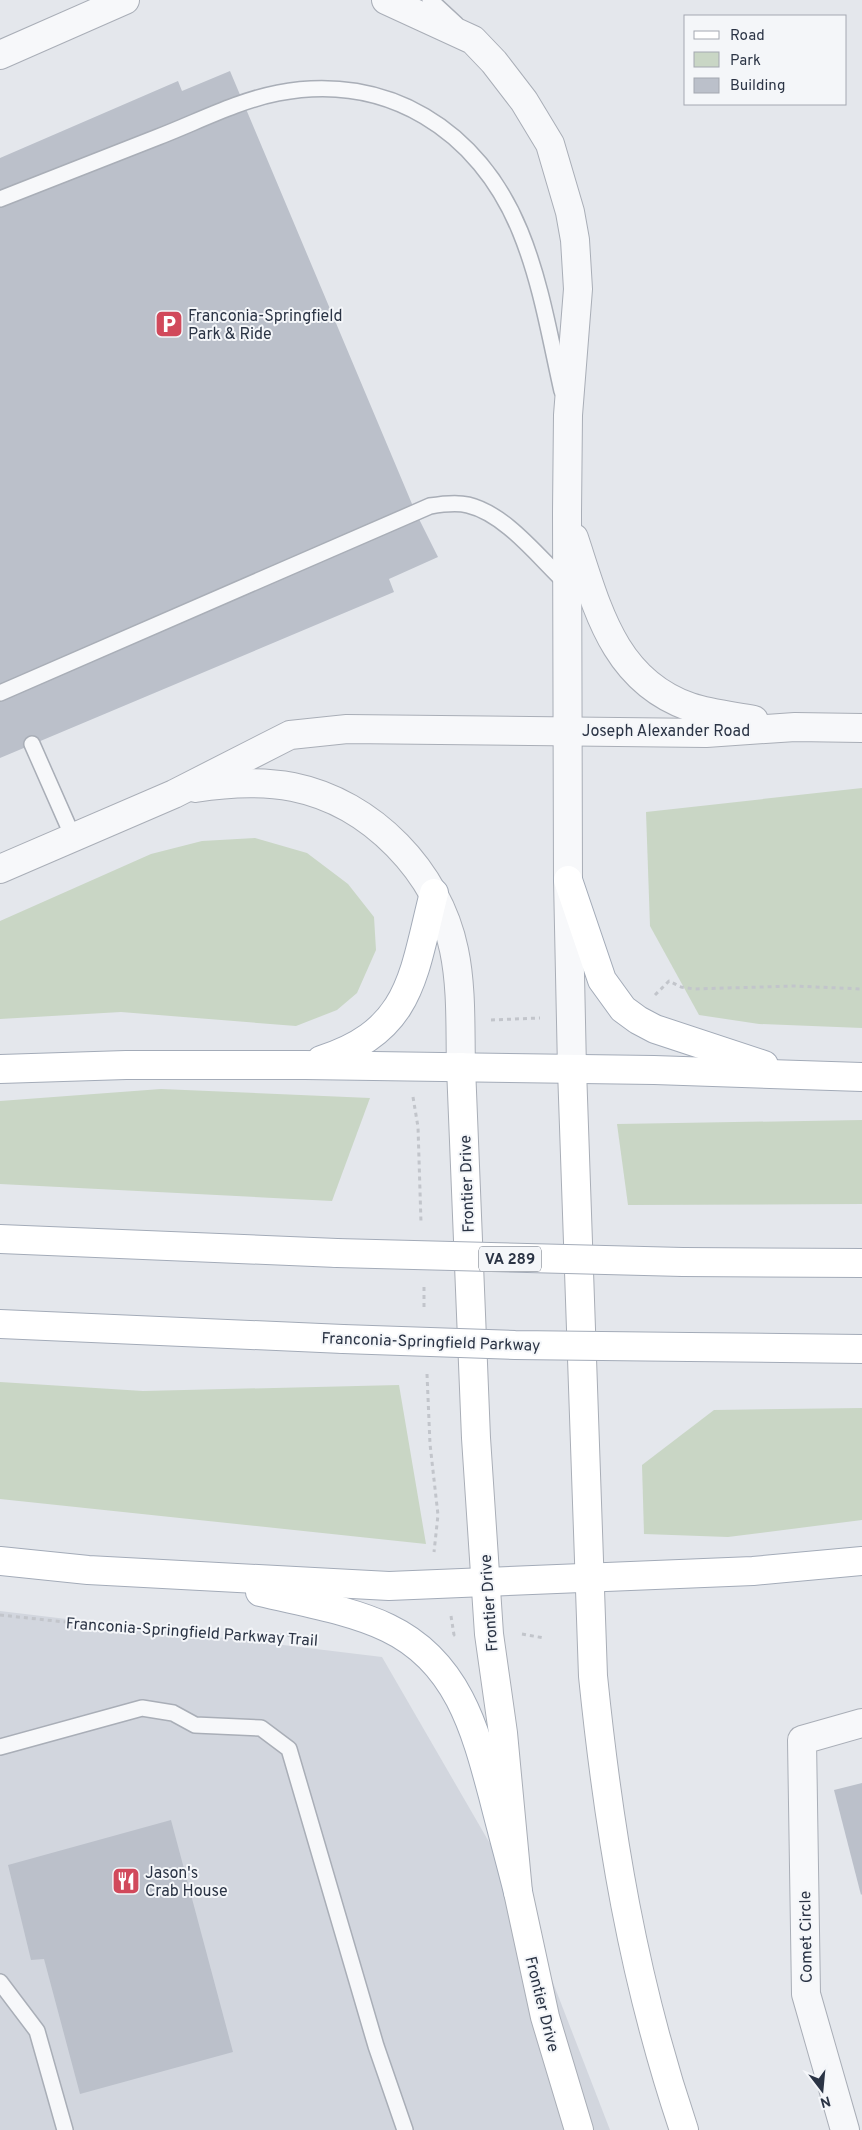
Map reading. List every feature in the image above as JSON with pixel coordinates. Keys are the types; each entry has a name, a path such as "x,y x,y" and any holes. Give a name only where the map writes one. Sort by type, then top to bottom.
{"main road":[{"path":"568,880 599,973 611,995 623,1009 638,1020 656,1029 794,1075"},
{"path":"305,1065 356,1046 386,1024 404,998 414,975 434,893"},
{"path":"0,1069 126,1065 305,1065 572,1068 862,1077"},
{"name":"Frontier Drive","path":"461,1067 476,1438 489,1634 503,1733 518,1892 546,2017 579,2130"},
{"path":"572,1068 593,1676 613,1843 635,1956 649,2013 684,2130"},
{"name":"VA 289","path":"0,1238 337,1253 683,1262 862,1263"},
{"name":"Franconia-Springfield Parkway","path":"0,1324 515,1345 862,1349"},
{"path":"0,1561 88,1570 208,1578 389,1586 753,1571 862,1561"},
{"path":"208,1578 367,1620 403,1636 431,1658 456,1693 477,1734 518,1892"}],"street":[{"path":"0,54 125,0"},
{"path":"386,0 473,40 509,80 550,144 564,188 575,240 578,289 568,415 566,513 568,880 572,1068"},
{"name":"Joseph Alexander Road","path":"566,513 605,628 614,644 635,671 661,692 691,707 795,727"},
{"name":"Joseph Alexander Road","path":"174,794 270,743 290,735 347,728 706,733 795,727 862,728"},
{"path":"0,869 174,794 196,788 251,784 292,787 322,796 352,810 388,837 417,869 434,893 454,950 459,999 461,1067"},
{"name":"Comet Circle","path":"845,2130 806,1994 802,1740 862,1723"}],"lane":[{"path":"430,0 473,40"},
{"path":"0,199 260,98 300,89 320,88 342,89 389,98 434,120 470,152 485,171 517,224 535,276 568,415"},
{"path":"0,693 430,506 466,505 482,509 511,529 567,584"},
{"path":"32,744 73,837"},
{"path":"0,1747 142,1708 173,1713 195,1726 261,1728 289,1748 368,2019 405,2130"},
{"path":"0,1982 37,2032 65,2130"}],"path":[{"path":"659,989 669,981 681,987 694,990 794,986 862,989"},
{"path":"512,1020 546,1018"},
{"name":"Franconia-Springfield Parkway Trail","path":"0,1615 102,1626 305,1637"},
{"path":"520,1634 544,1638"}],"shaded area":[{"path":"0,1611 382,1657 518,1892 610,2130 0,2130"}],"green space":[{"path":"862,788 862,1028 759,1024 699,1015 650,926 646,812"},
{"path":"255,838 307,853 348,884 374,917 376,950 357,993 337,1010 296,1026 121,1012 0,1019 0,921 151,854 202,841"},
{"path":"161,1089 370,1098 332,1201 0,1184 0,1101"},
{"path":"862,1120 862,1204 628,1205 617,1124"},
{"path":"0,1382 143,1391 399,1385 426,1544 0,1499"},
{"path":"862,1408 862,1520 728,1537 644,1534 642,1465 714,1410"}],"building":[{"name":"Franconia-Springfield Park & Ride","path":"230,71 415,511 438,557 389,579 394,592 0,758 0,158 178,81 182,91"},
{"path":"862,1783 862,1894 861,1895 834,1790"},
{"path":"171,1820 233,2052 80,2094 44,1959 31,1960 8,1865"}],"place":[{"name":"Franconia-Springfield Park & Ride","path":"169,324"},
{"name":"Jason's Crab House","path":"126,1881"}]}
